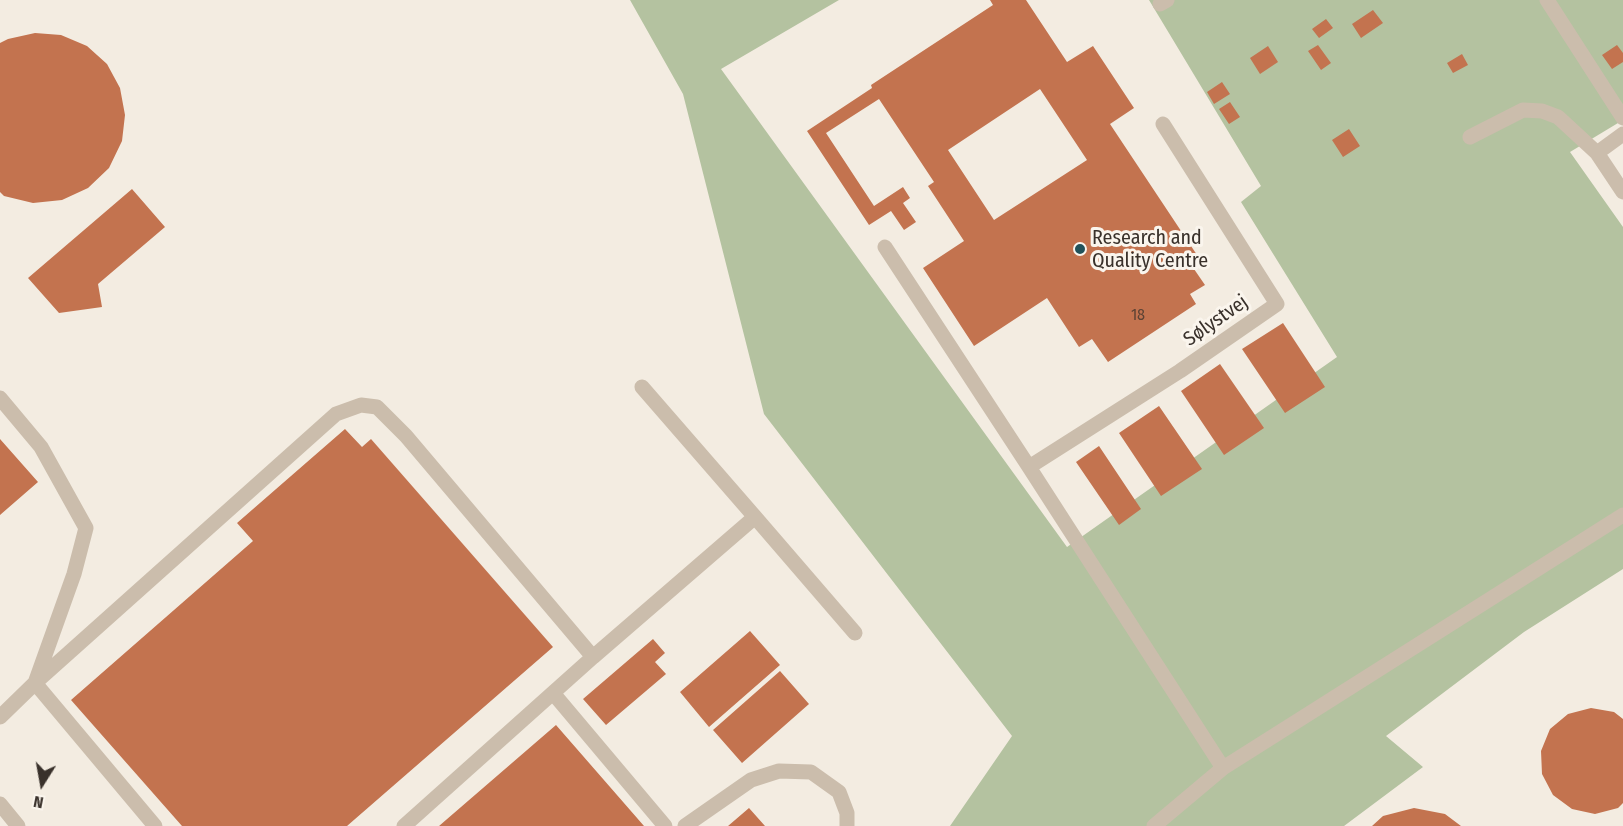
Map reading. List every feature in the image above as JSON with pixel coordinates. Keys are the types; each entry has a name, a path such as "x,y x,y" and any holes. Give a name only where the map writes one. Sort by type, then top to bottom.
{"street":[{"path":"1547,0 1623,118"},
{"path":"1470,137 1523,110 1542,111 1558,117 1597,153 1623,192"},
{"name":"Sølystvej","path":"1029,467 1180,371 1277,304 1163,124"},
{"path":"1597,153 1623,134"},
{"path":"885,247 1223,768"},
{"path":"642,387 855,633"},
{"path":"0,398 41,447 86,528 74,574 35,683"},
{"path":"0,717 35,683 336,414 361,405 377,408 405,436 593,657"},
{"path":"1154,826 1223,768 1623,515"},
{"path":"404,826 552,693 755,517"},
{"path":"35,683 155,826"},
{"path":"552,693 665,826"},
{"path":"685,826 751,780 780,771 811,772 839,792 847,813 847,826"},
{"path":"0,804 18,826"}],"green space":[{"path":"630,0 839,0 721,69 1067,547 1337,357 1241,202 1261,186 1149,0 1623,0 1623,120 1570,152 1623,227 1623,569 1524,632 1386,736 1423,767 1344,826 950,826 1012,736 764,414 683,94"}],"building":[{"path":"990,0 1026,0 1067,62 1093,46 1134,108 1110,124 1203,264 1194,269 1205,285 1190,294 1196,304 1108,362 1092,339 1079,347 1047,298 974,346 923,268 964,241 928,186 934,182 879,99 826,133 874,206 903,187 910,198 903,203 916,222 904,230 891,211 869,225 807,131 872,88 871,85 993,5","holes":["1040,89 1087,160 994,220 948,150"]},
{"path":"1373,10 1383,23 1361,38 1352,24"},
{"path":"1326,19 1333,28 1319,38 1312,29"},
{"path":"35,33 61,35 87,46 107,64 120,88 125,115 122,141 109,168 88,188 62,200 33,203 4,196 0,192 0,43"},
{"path":"1318,45 1331,63 1321,70 1308,51"},
{"path":"1617,45 1623,53 1623,62 1612,69 1602,55"},
{"path":"1268,46 1278,62 1260,74 1250,58"},
{"path":"1462,54 1468,65 1453,73 1447,63"},
{"path":"1222,82 1230,94 1214,104 1207,92"},
{"path":"1230,102 1240,117 1229,124 1219,109"},
{"path":"1349,129 1360,146 1343,157 1332,140"},
{"path":"132,189 165,227 98,284 102,307 59,313 28,278"},
{"path":"1283,323 1325,387 1285,413 1242,349"},
{"path":"1220,364 1264,428 1224,455 1181,391"},
{"path":"1159,406 1202,469 1161,496 1119,433"},
{"path":"345,429 362,447 371,439 553,647 347,826 182,826 71,700 253,541 237,523"},
{"path":"0,439 38,482 0,515"},
{"path":"1099,446 1141,509 1119,525 1076,462"},
{"path":"750,631 780,665 709,727 680,692"},
{"path":"653,639 665,653 655,662 666,674 606,725 583,699"},
{"path":"780,671 809,704 742,763 713,730"},
{"path":"1591,708 1614,712 1623,719 1623,803 1618,808 1595,814 1572,809 1553,795 1542,774 1541,751 1550,729 1568,714"},
{"path":"556,725 644,826 439,826"},
{"path":"749,808 765,826 728,826"},
{"path":"1414,808 1445,814 1461,826 1372,826 1383,816"}],"place":[{"name":"Research and Quality Centre","path":"1080,249"}]}
